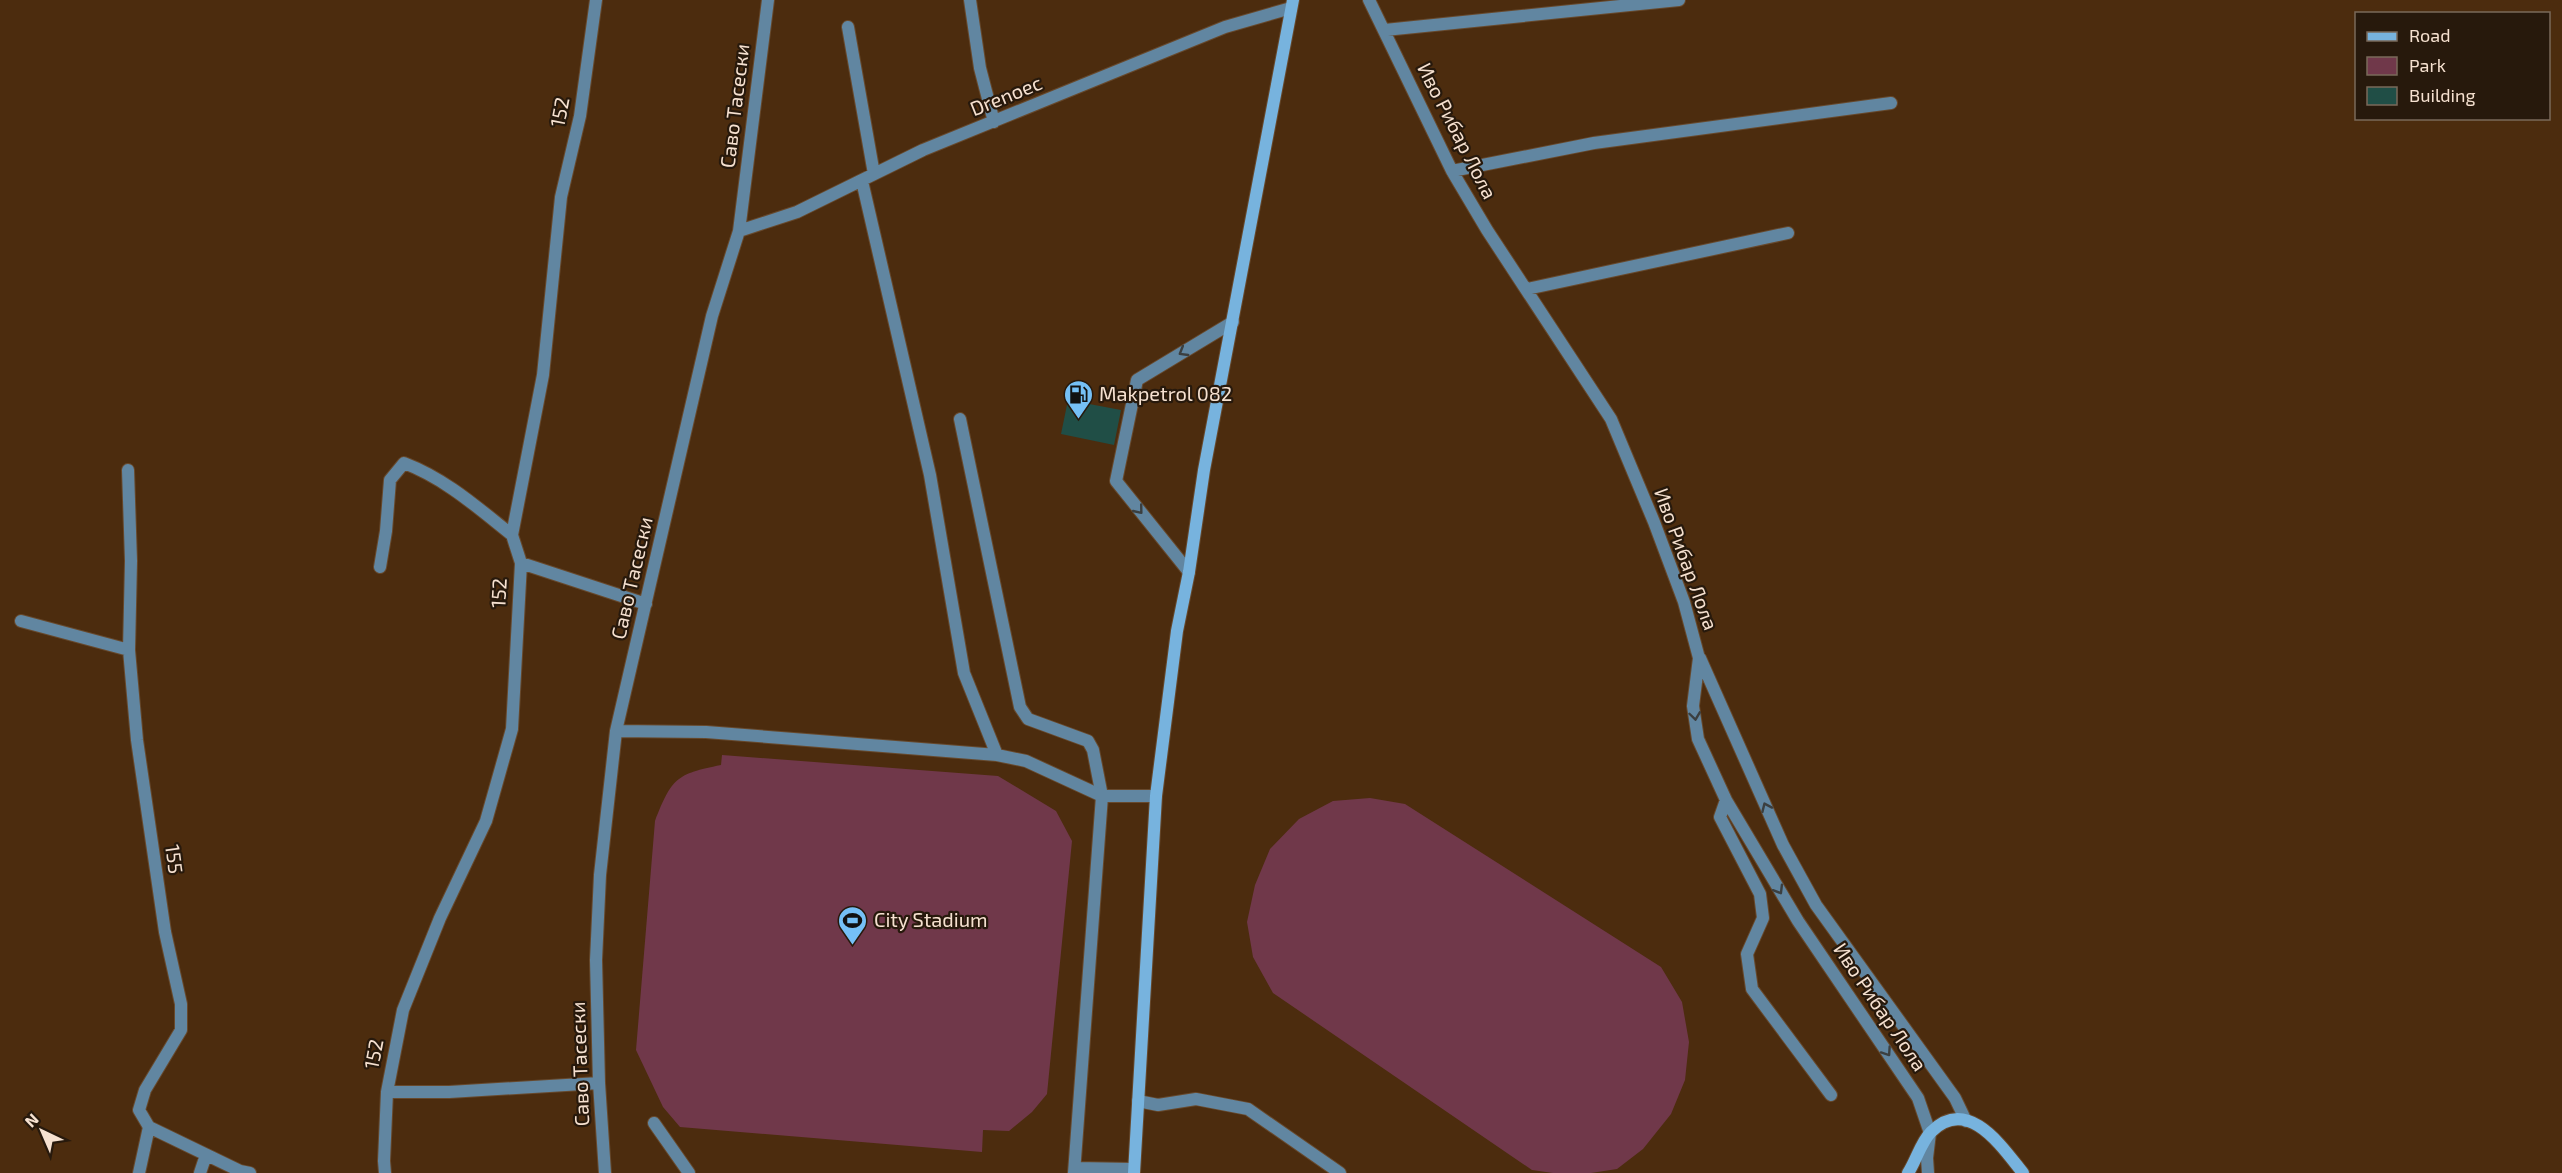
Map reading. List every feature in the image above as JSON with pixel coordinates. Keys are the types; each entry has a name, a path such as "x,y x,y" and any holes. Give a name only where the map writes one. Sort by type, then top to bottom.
{"main road":[{"path":"1133,1172 1155,796 1177,632 1189,572 1204,470 1292,4"},
{"path":"1908,1173 1930,1133 1946,1122 1966,1120 1982,1127 2003,1145 2018,1171"}],"street":[{"name":"152","path":"386,1173 384,1161 387,1092 403,1010 440,918 486,821 512,729 521,562 512,535 543,375 561,197 580,116 596,0"},
{"name":"Саво Тасески","path":"605,1173 599,1083 596,960 600,875 616,731 712,316 739,231 768,0"},
{"path":"970,0 980,68 994,122"},
{"name":"Иво Рибар Лола","path":"1369,0 1452,171 1611,419 1684,602 1699,658 1693,705 1698,739 1726,800 1798,921 1918,1098 1930,1133 1928,1173"},
{"path":"1385,30 1679,0"},
{"name":"Drenoec","path":"739,231 797,212 923,150 1225,27 1292,4"},
{"path":"848,27 874,174"},
{"path":"1452,171 1594,143 1891,103"},
{"path":"862,181 930,475 964,674 996,755"},
{"path":"1527,289 1788,233"},
{"path":"1189,572 1116,482 1137,380 1233,322"},
{"path":"960,419 1020,707 1028,719 1088,741 1093,750 1102,796 1075,1170 1133,1172"},
{"path":"380,567 386,531 390,480 404,463 425,471 456,490 512,535"},
{"name":"155","path":"128,470 131,561 129,650 137,740 165,932 181,1005 181,1030 145,1090 139,1110 149,1127"},
{"path":"521,562 646,604"},
{"path":"21,621 129,650"},
{"path":"1699,658 1783,845 1816,905 1955,1098 1966,1120"},
{"path":"616,731 706,732 996,755 1026,761 1102,796 1155,796"},
{"path":"1726,800 1720,817 1760,894 1763,918 1747,954 1752,989 1831,1095"},
{"path":"387,1092 450,1092 599,1083"},
{"path":"1137,1101 1158,1105 1196,1099 1248,1109 1340,1173"},
{"path":"654,1123 689,1173"},
{"path":"139,1173 149,1127 206,1155 250,1173"},
{"path":"200,1173 206,1155"}],"green space":[{"name":"City Stadium","path":"722,755 998,776 1056,811 1072,841 1047,1094 1032,1112 1009,1131 983,1130 982,1152 680,1127 663,1107 636,1050 655,821 666,795 678,780 694,771 721,765"},
{"path":"1370,798 1405,804 1661,967 1682,1002 1689,1042 1685,1080 1671,1114 1643,1149 1617,1169 1591,1173 1553,1173 1532,1170 1273,993 1253,957 1247,922 1255,885 1270,849 1299,819 1333,801"}],"building":[{"path":"1068,400 1121,410 1114,445 1061,434"}],"place":[{"name":"Makpetrol 082","path":"1078,420"},
{"name":"City Stadium","path":"853,946"}]}
